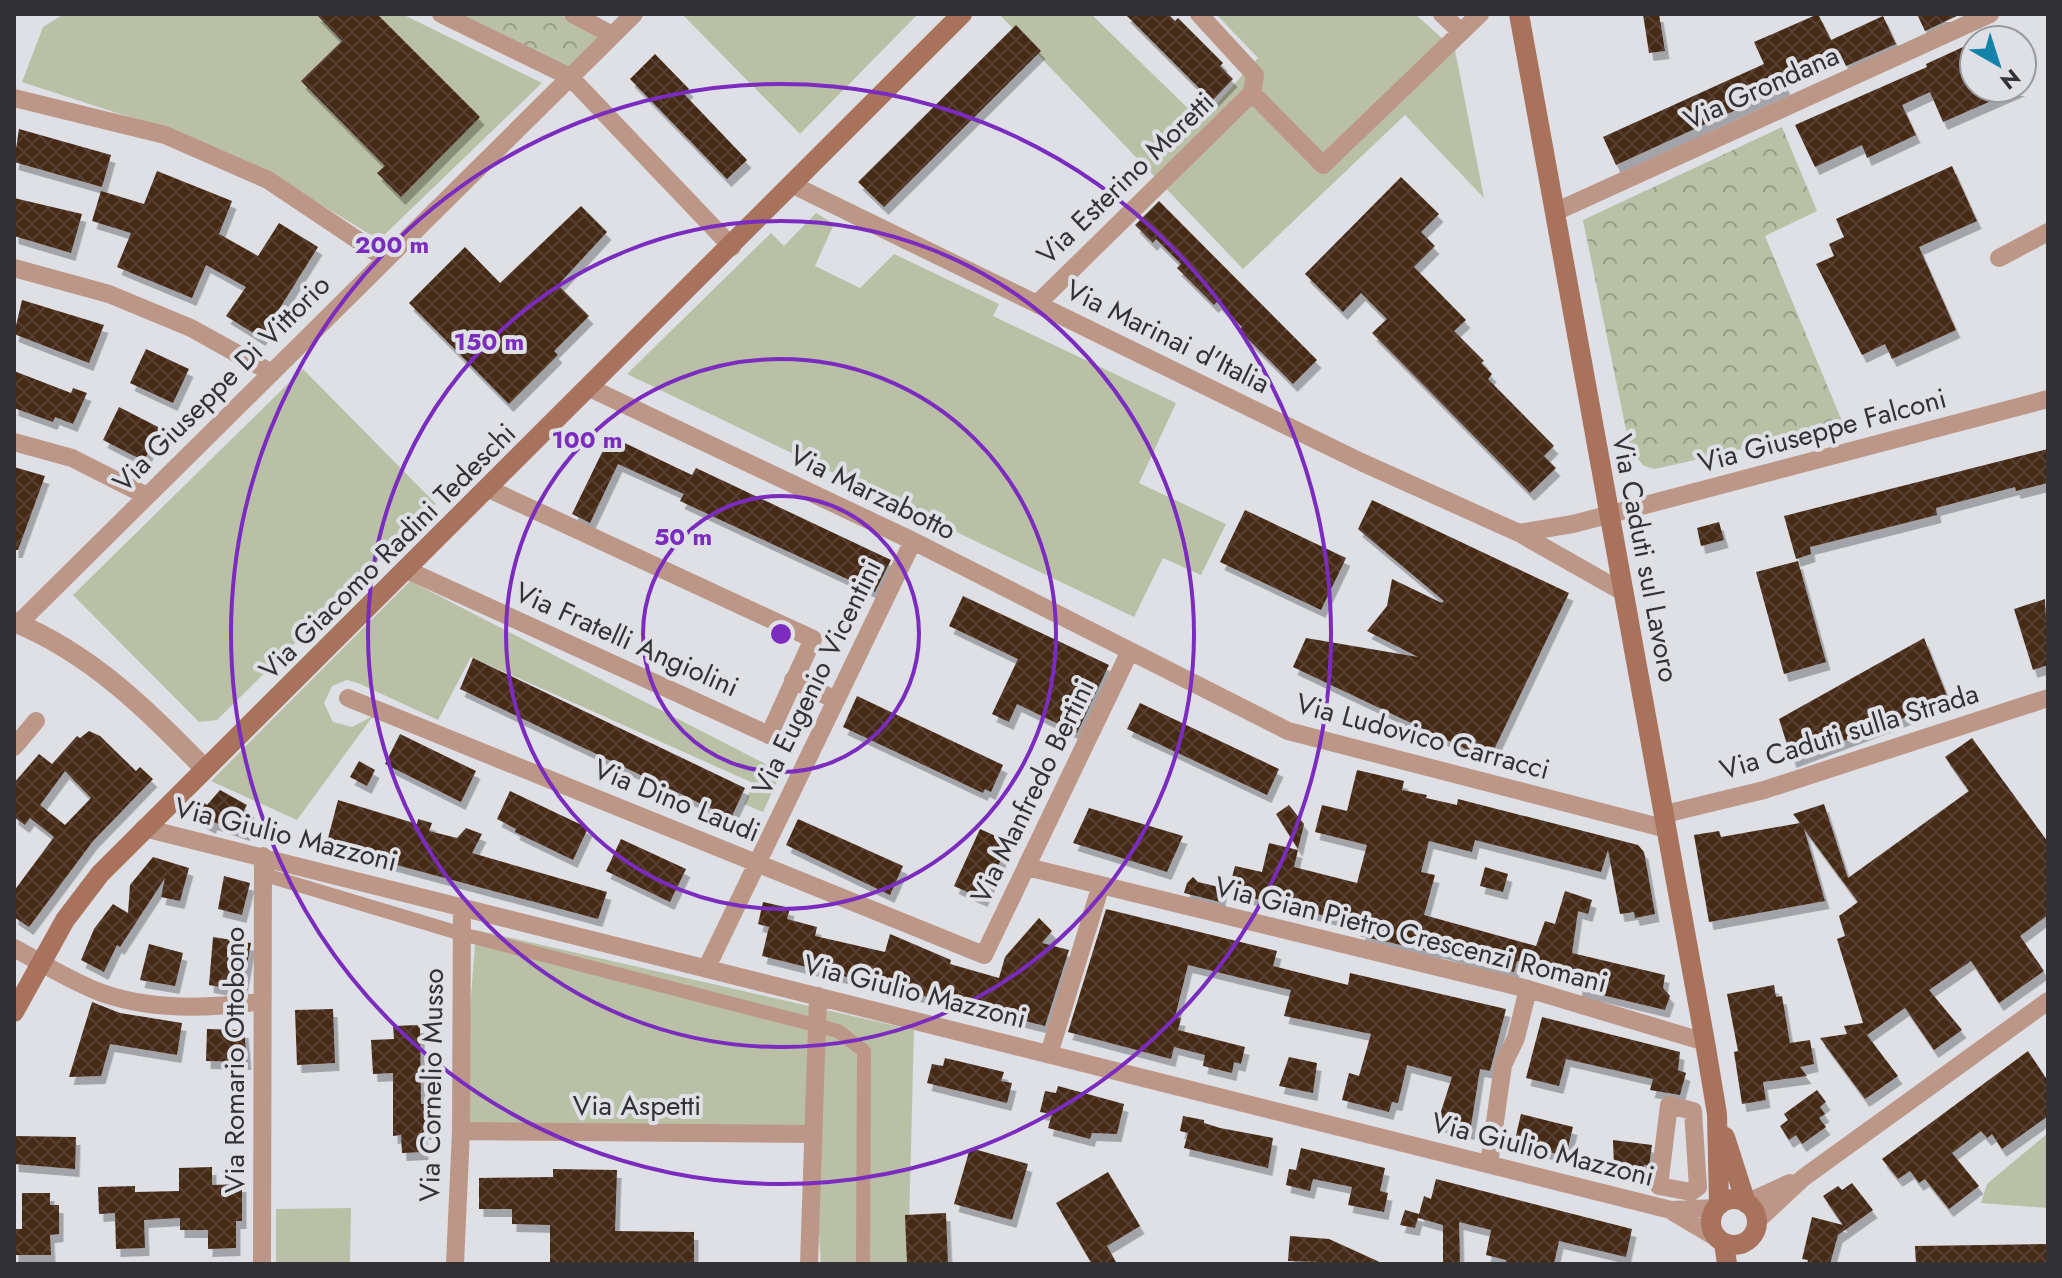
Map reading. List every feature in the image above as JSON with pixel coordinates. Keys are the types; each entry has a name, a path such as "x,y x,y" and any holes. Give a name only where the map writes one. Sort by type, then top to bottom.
{"main road":[{"name":"Via Giacomo Radini Tedeschi","path":"14,1012 40,962 80,899 144,828 489,489 962,14"},
{"name":"Via Caduti sul Lavoro","path":"1519,14 1717,1114 1746,1203"},
{"name":"Via Caduti sul Lavoro","path":"1717,1114 1718,1207"},
{"path":"1727,1264 1720,1241 1711,1227 1718,1207 1732,1200 1746,1203 1757,1221 1747,1241 1743,1264"},
{"path":"1720,1241 1736,1245 1747,1241"}],"street":[{"path":"441,14 570,77 732,247"},
{"path":"573,14 612,35"},
{"name":"Via Giuseppe Di Vittorio","path":"16,623 634,14"},
{"path":"1199,14 1255,75 1252,93 1323,165 1480,14"},
{"path":"1442,14 1461,32"},
{"name":"Via Grondana","path":"1555,212 1990,14"},
{"name":"Via Esterino Moretti","path":"1038,303 1252,93"},
{"path":"14,98 165,135 256,174 386,259"},
{"name":"Via Marinai d'Italia","path":"793,185 1361,462 1519,533 1623,592"},
{"path":"1999,258 2048,232"},
{"path":"14,268 122,299 191,328 272,373"},
{"name":"Via Marzabotto","path":"590,388 913,541 1130,651"},
{"name":"Via Giuseppe Falconi","path":"1609,515 2048,399"},
{"path":"14,442 72,458 147,496"},
{"path":"489,489 813,639 793,680 836,700"},
{"path":"1519,533 1609,515"},
{"name":"Via Eugenio Vicentini","path":"707,967 913,541"},
{"name":"Via Fratelli Angiolini","path":"407,570 769,735 793,680"},
{"path":"16,623 85,658 136,700 205,769"},
{"name":"Via Ludovico Carracci","path":"1130,651 1288,731 1666,821"},
{"name":"Via Manfredo Bertini","path":"984,955 1130,651"},
{"name":"Via Dino Laudi","path":"348,698 984,955"},
{"name":"Via Caduti sulla Strada","path":"1666,821 2048,698"},
{"path":"14,747 36,721"},
{"name":"Via Giulio Mazzoni","path":"144,828 263,865 462,906 1671,1210 1718,1207"},
{"path":"263,865 462,934 838,1031 864,1051 863,1264"},
{"name":"Via Romario Ottobono","path":"262,1264 263,865"},
{"name":"Via Gian Pietro Crescenzi Romani","path":"1027,867 1528,989 1705,1042"},
{"path":"1049,1054 1101,885"},
{"name":"Via Cornelio Musso","path":"455,1264 461,1131 462,906"},
{"path":"14,948 103,993 154,1005 214,1008 262,1001"},
{"path":"1489,1164 1503,1065 1516,1038 1528,989"},
{"path":"809,1264 818,996"},
{"path":"1757,1221 1803,1178 2048,1001"},
{"name":"Via Aspetti","path":"461,1131 812,1134"},
{"path":"1746,1203 1803,1178"},
{"name":"Via Giulio Mazzoni","path":"1671,1210 1720,1241"}],"green space":[{"path":"64,14 402,14 542,83 379,240 273,175 172,131 22,82 43,27"},
{"path":"458,14 559,14 600,37 569,68"},
{"path":"682,14 918,14 800,134"},
{"path":"999,14 1091,14 1201,121 1258,58 1216,14 1415,14 1455,50 1484,198 1405,115 1243,269"},
{"path":"1782,127 1817,211 1765,236 1844,426 1655,469 1644,466 1630,449 1583,220"},
{"path":"816,213 834,224 815,266 860,288 894,254 999,304 993,316 1176,403 1139,483 1226,524 1201,575 1163,558 1134,617 627,374 771,233 784,246"},
{"path":"303,369 436,504 217,720 199,722 73,595"},
{"path":"410,581 781,772 763,812 744,804 753,783 471,657 438,720 358,683 347,680 332,686 324,703 333,722 352,727 373,716 297,820 211,781"},
{"path":"476,930 914,1030 908,1264 821,1264 812,1134 461,1131"},
{"path":"2048,1133 2048,1208 1981,1203 1987,1184"},
{"path":"351,1208 350,1264 276,1264 276,1209"}],"building":[{"path":"316,14 377,14 480,117 401,197 377,173 385,166 301,81 342,41"},
{"path":"1125,14 1168,14 1175,21 1178,18 1223,63 1220,66 1233,79 1212,101"},
{"path":"1643,14 1659,14 1665,51 1649,53"},
{"path":"1818,14 1831,40 1883,16 1896,44 1846,66 1840,53 1783,81 1786,87 1616,165 1603,137 1764,64 1754,42"},
{"path":"1917,14 1961,14 1925,31"},
{"path":"1016,25 1041,51 884,207 858,182"},
{"path":"1958,49 1958,104 1984,104 1943,122 1930,92 1902,105 1916,135 1867,158 1862,145 1815,167 1795,125 1927,67 1926,64"},
{"path":"655,54 689,89 684,94 747,160 727,179 630,79"},
{"path":"19,129 111,155 102,187 14,162"},
{"path":"1952,166 1977,221 1919,247 1956,330 1892,359 1885,344 1862,355 1816,264 1834,256 1829,244 1844,237 1836,219"},
{"path":"157,171 232,201 219,234 258,256 279,223 318,247 261,338 226,316 246,287 206,265 192,298 117,267 131,233 92,221 101,191 144,204"},
{"path":"1401,177 1439,214 1421,232 1435,246 1414,267 1466,320 1454,331 1484,361 1481,363 1492,374 1488,379 1554,446 1544,456 1556,468 1530,493 1372,333 1387,319 1361,293 1343,312 1305,274"},
{"path":"14,198 82,214 71,253 14,236"},
{"path":"1159,201 1317,360 1293,384 1239,330 1242,327 1217,302 1214,305 1177,268 1181,264 1156,239 1153,243 1135,225"},
{"path":"581,206 607,232 558,285 589,316 554,351 558,355 509,404 409,303 465,247 500,283"},
{"path":"22,300 104,325 89,363 14,334"},
{"path":"146,349 189,369 173,403 130,383"},
{"path":"14,371 71,393 73,388 87,393 73,424 55,417 53,422 14,408"},
{"path":"119,407 160,428 144,461 103,440"},
{"path":"610,436 692,475 696,468 891,560 875,592 680,501 684,494 618,464 590,523 572,514"},
{"path":"2048,449 2048,483 2016,491 2015,487 1936,508 1937,515 1810,547 1811,554 1796,559 1784,516"},
{"path":"14,467 45,476 18,550 14,550"},
{"path":"1372,500 1569,593 1489,760 1293,667 1306,638 1418,657 1367,631 1387,606 1392,579 1442,603 1444,601 1358,529"},
{"path":"1245,510 1346,558 1321,610 1220,562"},
{"path":"1719,522 1724,540 1701,546 1697,528"},
{"path":"1798,561 1826,662 1784,674 1756,572"},
{"path":"963,596 1109,665 1077,733 1017,704 1009,722 992,714 1018,659 949,626"},
{"path":"2045,599 2048,665 2033,670 2014,609"},
{"path":"1924,638 1949,701 1792,760 1779,719"},
{"path":"473,658 745,788 731,818 460,689"},
{"path":"857,696 1003,765 991,792 985,789 983,793 843,727"},
{"path":"1140,703 1279,769 1267,795 1127,729"},
{"path":"89,731 100,736 136,771 140,767 153,779 93,841 29,927 14,917 14,891 54,837 30,818 25,825 14,817 14,783 39,754 52,764 77,736 80,738","holes":["65,771 91,798 65,825 40,805"]},
{"path":"400,734 476,771 461,802 385,764"},
{"path":"1972,738 2048,842 2048,915 2020,936 2044,971 1999,1003 1971,961 1929,990 1962,1030 1934,1050 1905,1008 1885,1022 1867,1035 1898,1076 1865,1099 1820,1038 1847,1034 1844,1026 1863,1023 1837,939 1845,936 1839,916 1858,902 1804,829 1825,901 1709,922 1694,835 1719,831 1721,837 1800,823 1793,814 1824,804 1848,878 1969,791 1945,757"},
{"path":"359,761 375,770 367,786 350,777"},
{"path":"1357,770 1404,781 1402,790 1427,795 1426,798 1457,805 1458,799 1638,845 1644,852 1655,914 1635,918 1634,912 1620,914 1608,850 1601,872 1475,840 1472,852 1429,841 1421,872 1435,875 1424,915 1536,946 1545,921 1555,924 1565,891 1592,900 1588,914 1578,911 1572,953 1665,975 1663,988 1670,996 1665,1010 1577,989 1580,977 1517,961 1514,972 1437,950 1436,953 1360,936 1362,925 1228,892 1235,866 1262,872 1269,843 1298,850 1294,867 1357,883 1367,845 1315,832 1322,805 1347,811"},
{"path":"220,790 247,805 243,812 254,818 245,833 213,822 211,826 195,817 203,802 207,805"},
{"path":"510,791 588,828 573,860 515,832 516,829 497,819"},
{"path":"338,800 417,824 418,819 432,823 429,831 457,838 466,828 482,834 472,853 607,892 598,919 326,846"},
{"path":"1289,805 1304,824 1298,849 1276,814"},
{"path":"1089,808 1183,836 1167,872 1073,843"},
{"path":"798,819 903,866 890,895 786,845"},
{"path":"980,829 1009,842 983,899 954,886"},
{"path":"621,839 686,869 670,902 606,871"},
{"path":"153,857 189,868 180,901 161,897 165,878 120,947 117,945 104,972 81,960 94,929 113,904 128,913 130,885"},
{"path":"1485,867 1508,874 1503,892 1480,886"},
{"path":"224,876 250,883 242,915 218,909"},
{"path":"1193,877 1198,882 1223,888 1220,902 1184,893"},
{"path":"763,902 790,908 787,919 817,927 815,936 885,952 890,934 951,960 950,964 999,978 1005,957 1039,918 1052,931 1042,943 1069,950 1045,1026 762,956 769,927 758,924"},
{"path":"1106,909 1277,951 1273,966 1348,985 1350,973 1506,1009 1490,1071 1480,1069 1470,1132 1437,1124 1452,1077 1407,1065 1398,1103 1392,1102 1389,1112 1342,1100 1349,1073 1359,1076 1371,1034 1284,1016 1291,990 1188,965 1175,1017 1181,1018 1178,1030 1245,1047 1241,1064 1234,1062 1232,1073 1203,1066 1205,1055 1174,1047 1171,1059 1068,1032"},
{"path":"213,937 251,943 242,991 209,985"},
{"path":"149,944 183,953 175,986 140,980"},
{"path":"1774,985 1776,997 1782,996 1790,1043 1810,1040 1814,1064 1800,1067 1807,1076 1763,1082 1766,1100 1742,1104 1734,1052 1738,1051 1727,994"},
{"path":"92,1002 120,1013 182,1023 177,1055 110,1044 101,1076 69,1077"},
{"path":"333,1009 335,1063 297,1065 295,1010"},
{"path":"1542,1017 1680,1052 1678,1070 1686,1073 1680,1095 1650,1090 1653,1079 1566,1059 1559,1086 1526,1078"},
{"path":"420,1025 421,1104 434,1103 435,1131 423,1132 424,1152 402,1153 401,1135 393,1136 393,1073 373,1074 371,1040 394,1039 393,1026"},
{"path":"207,1029 244,1030 247,1062 206,1061"},
{"path":"2028,1051 2048,1081 2048,1116 2002,1149 1992,1134 1987,1138 1981,1131 1952,1153 1979,1186 1949,1209 1925,1179 1919,1183 1910,1171 1898,1179 1882,1159"},
{"path":"1289,1057 1317,1063 1313,1093 1279,1086"},
{"path":"945,1058 1004,1072 1001,1081 1012,1083 1007,1103 927,1083 932,1064 943,1066"},
{"path":"1058,1086 1124,1104 1117,1134 1092,1133 1090,1139 1048,1128 1052,1114 1040,1112 1045,1091 1056,1093"},
{"path":"1817,1090 1826,1102 1820,1107 1825,1114 1819,1118 1826,1127 1802,1144 1796,1135 1789,1140 1780,1126 1788,1120 1784,1114"},
{"path":"1521,1114 1573,1127 1566,1156 1514,1144"},
{"path":"1183,1116 1204,1120 1204,1123 1220,1128 1273,1138 1268,1168 1184,1148 1188,1133 1180,1131"},
{"path":"14,1136 76,1137 75,1169 14,1164"},
{"path":"1613,1140 1652,1145 1649,1166 1644,1165 1643,1173 1614,1169"},
{"path":"970,1148 1028,1164 1012,1220 954,1204"},
{"path":"1301,1148 1385,1168 1380,1191 1388,1193 1384,1212 1348,1205 1352,1187 1313,1179 1310,1191 1286,1185 1289,1169 1296,1170"},
{"path":"212,1167 212,1185 242,1184 242,1221 236,1221 236,1248 208,1249 208,1230 180,1230 180,1218 144,1220 145,1248 116,1249 115,1213 99,1214 98,1187 135,1186 135,1192 179,1191 179,1168"},
{"path":"553,1169 617,1170 615,1231 694,1232 694,1264 550,1264 550,1225 512,1224 512,1209 479,1209 479,1178 553,1177"},
{"path":"1108,1172 1140,1226 1107,1246 1117,1264 1092,1264 1056,1203"},
{"path":"1436,1179 1632,1229 1626,1257 1559,1241 1554,1264 1506,1264 1506,1260 1486,1255 1491,1230 1459,1222 1460,1264 1443,1264 1443,1225 1418,1218 1424,1196 1431,1199"},
{"path":"1852,1183 1873,1210 1838,1235 1830,1264 1807,1264 1808,1260 1802,1259 1812,1217 1843,1225 1823,1196 1838,1186 1842,1190"},
{"path":"22,1193 50,1193 50,1205 59,1205 59,1234 50,1235 51,1255 14,1255 14,1229 22,1229"},
{"path":"1405,1210 1419,1214 1415,1228 1400,1225"},
{"path":"946,1213 948,1264 907,1264 905,1215"},
{"path":"1290,1236 1329,1239 1384,1264 1288,1261"},
{"path":"2048,1244 2048,1264 1916,1264 1915,1246"}]}
